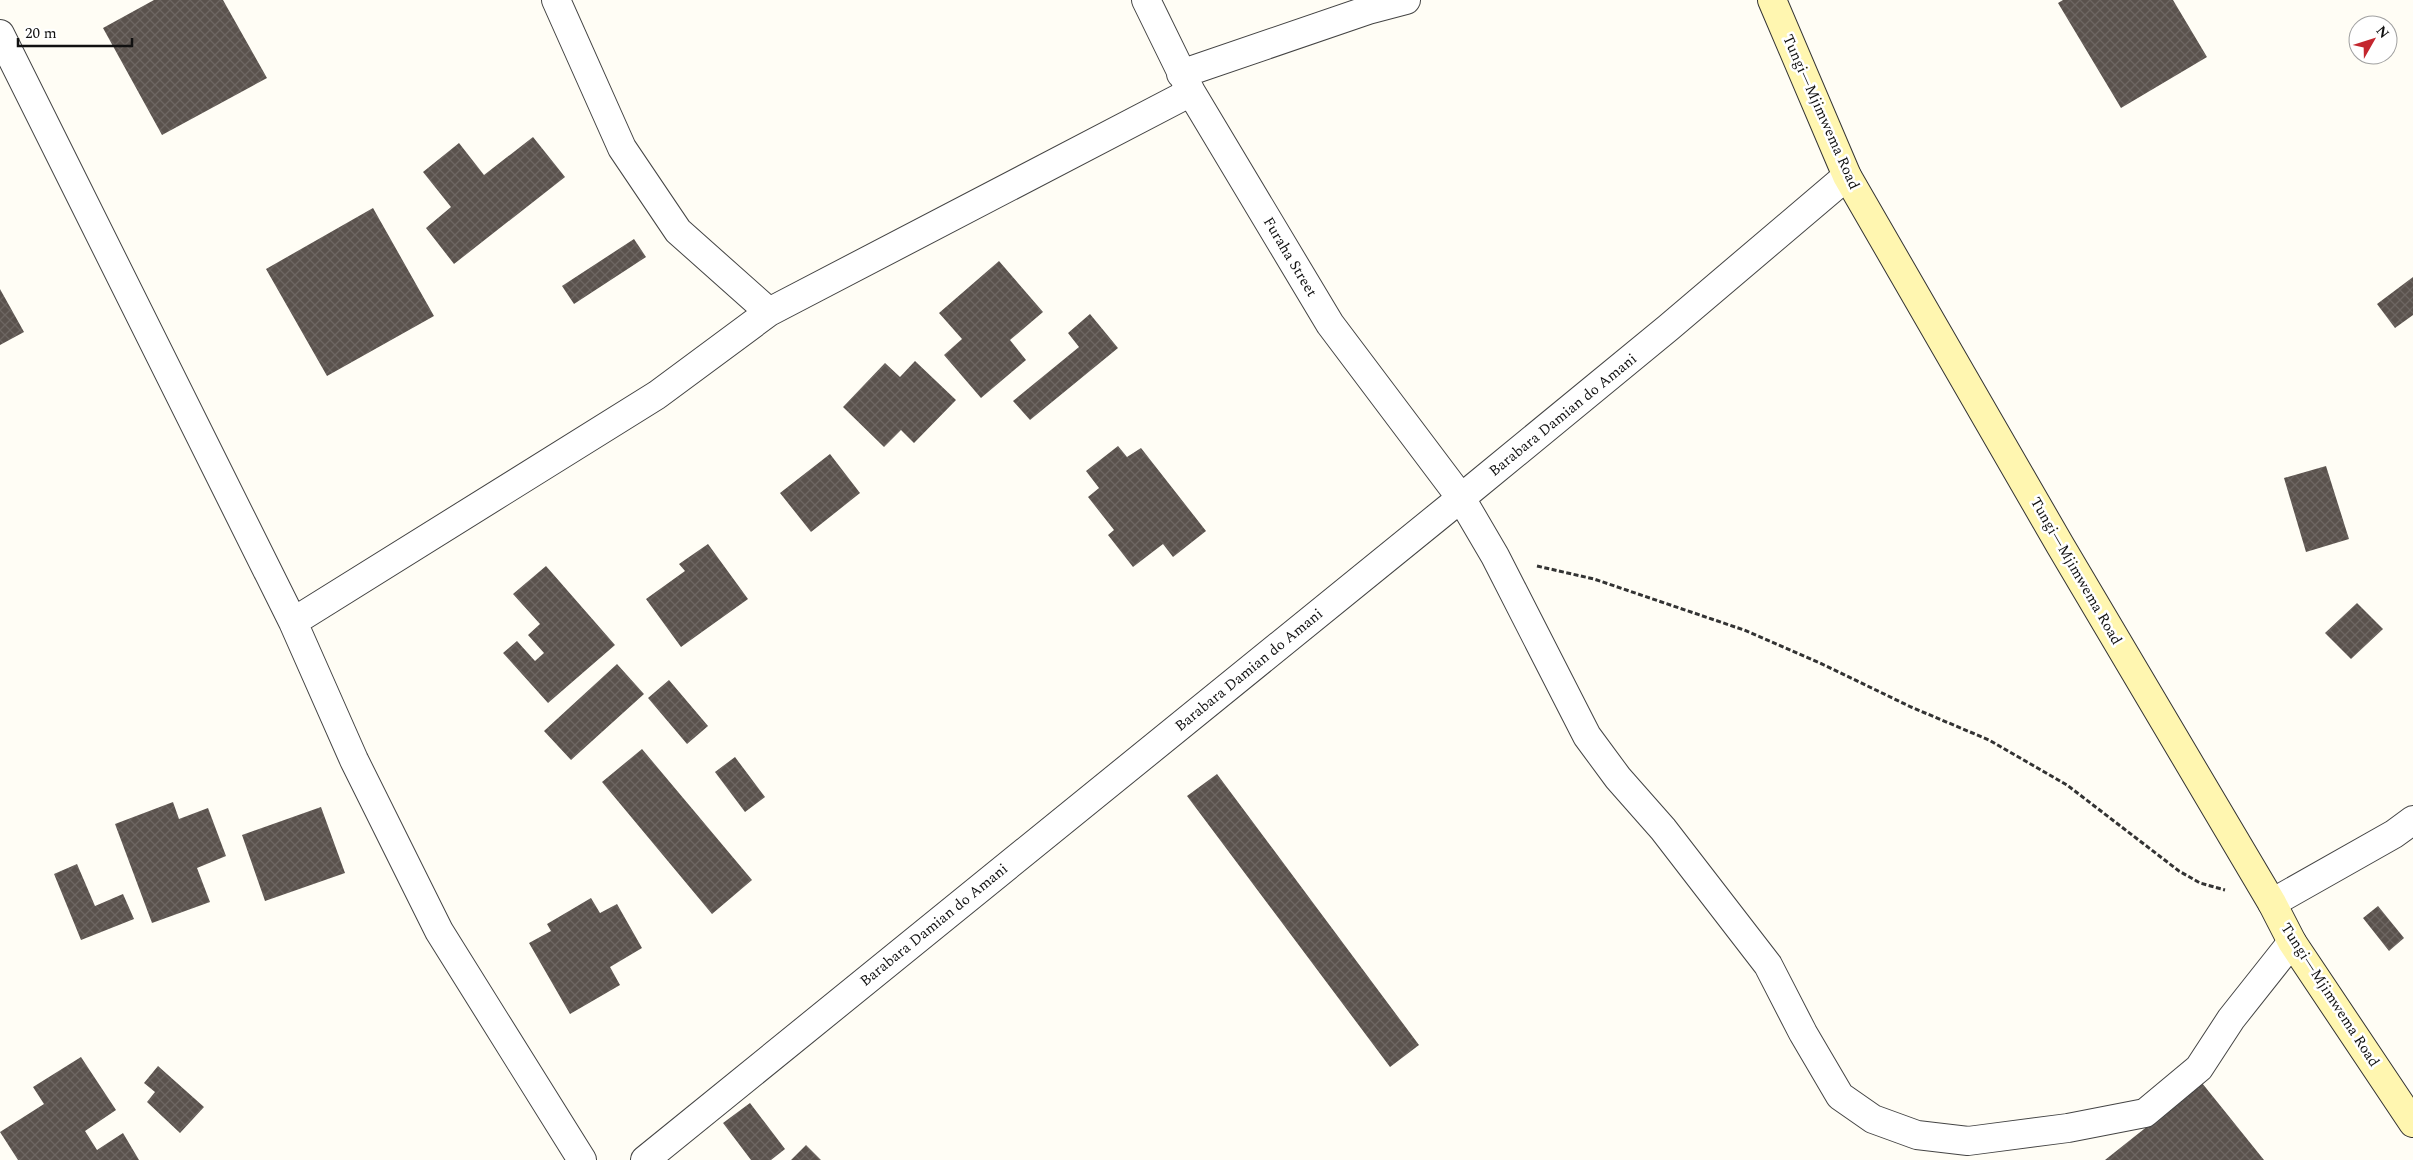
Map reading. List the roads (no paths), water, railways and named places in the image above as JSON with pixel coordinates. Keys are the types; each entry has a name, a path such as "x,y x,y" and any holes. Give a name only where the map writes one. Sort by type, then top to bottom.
{"street":[{"path":"556,0 622,148 678,231 769,312"},
{"path":"567,26 575,0"},
{"name":"Furaha Street","path":"1146,0 1186,83 1330,324 1461,498 1495,556 1587,736 1618,778 1663,829 1768,965 1803,1033 1840,1096 1873,1120 1917,1135 1968,1141 2068,1128 2144,1113 2200,1068 2230,1019 2292,942"},
{"path":"293,622 657,395 769,312 1186,83 1368,10 1406,0"},
{"name":"Tungi—Mjimwema Road","path":"1772,0 1848,176 2060,545 2272,903 2292,942 2413,1123"},
{"path":"0,34 293,622 354,760 438,931 582,1160"},
{"name":"Barabara Damian do Amani","path":"659,1156 1668,328 1848,176"},
{"path":"2272,903 2394,834 2413,820"}]}
